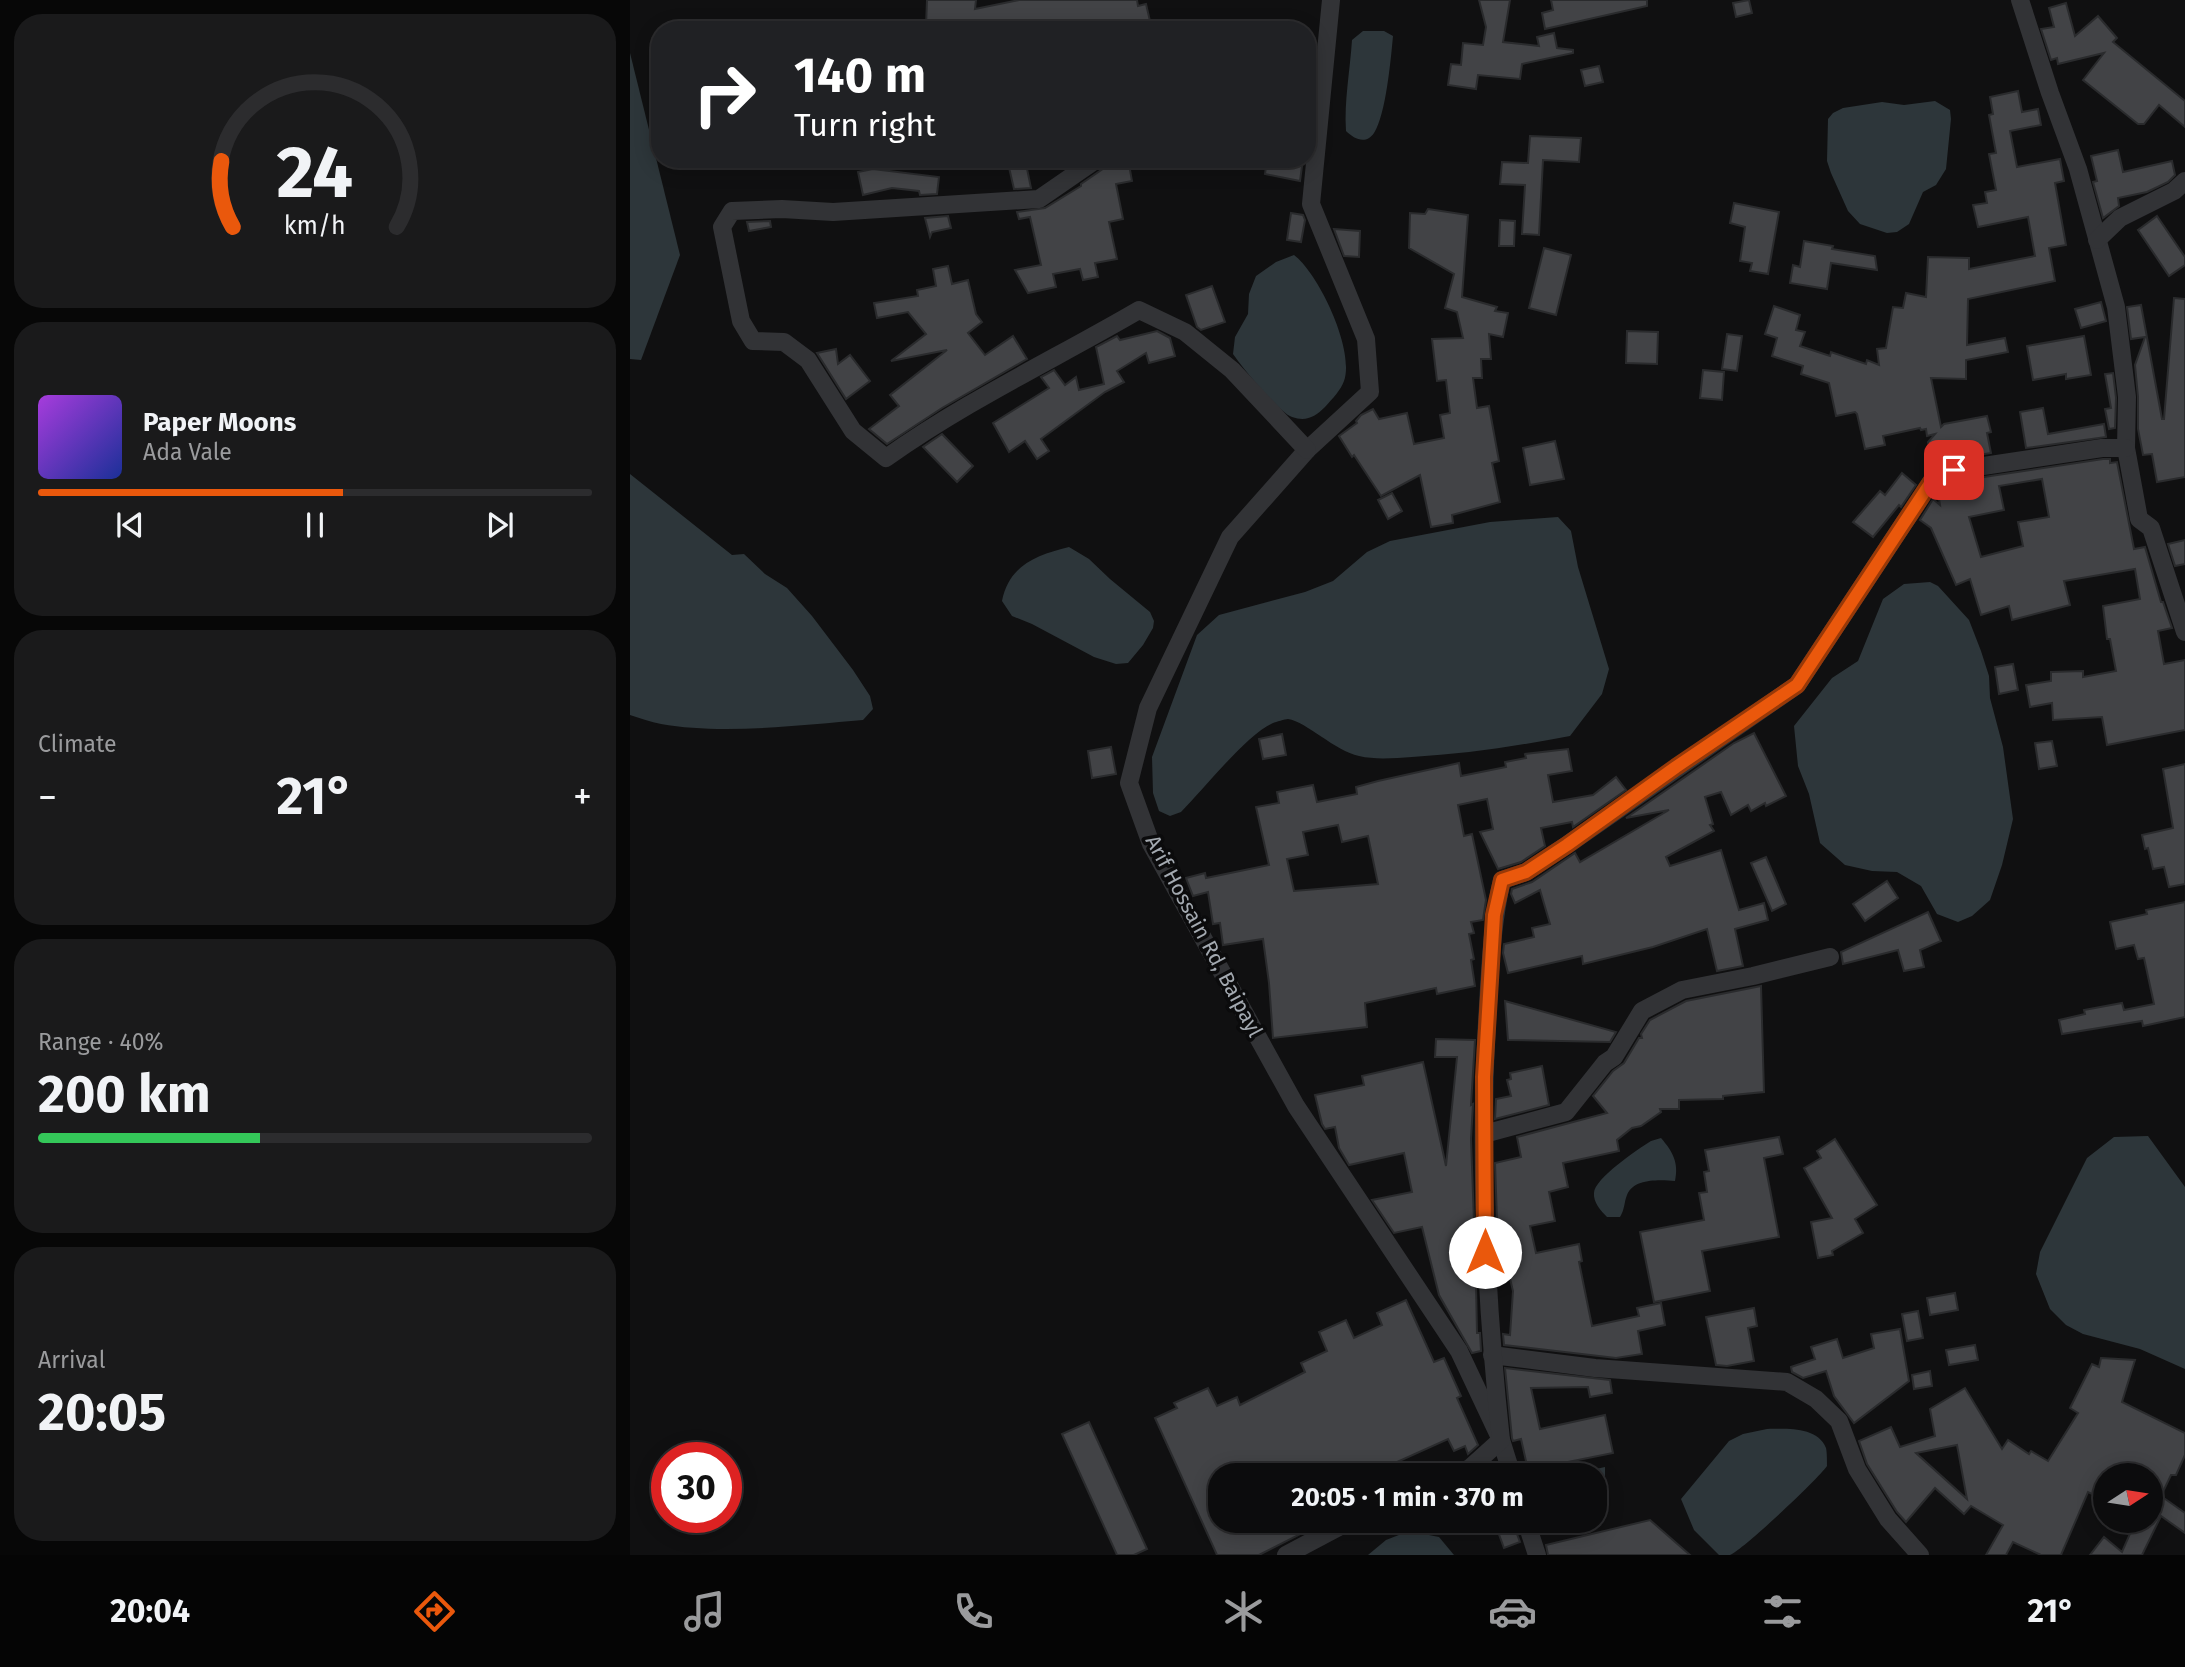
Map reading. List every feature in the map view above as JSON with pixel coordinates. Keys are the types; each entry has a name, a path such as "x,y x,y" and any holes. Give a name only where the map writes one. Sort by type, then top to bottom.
{"street":[{"name":"Arif Hossain Rd, Baipayl","path":"1316,107 1331,0"},
{"path":"2020,0 2078,169 2116,307 2126,397 2126,448 2139,519 2151,528 2185,632"},
{"path":"1084,168 1040,199 833,212 782,209 732,211 722,227 741,321 753,341 784,342 808,360 853,431 886,458 976,400 1139,310 1185,332 1233,370 1307,450"},
{"name":"Arif Hossain Rd, Baipayl","path":"1312,168 1311,204 1366,340 1370,392 1307,450 1230,537 1148,708 1129,783 1152,844 1296,1106 1459,1351 1501,1440 1508,1463"},
{"path":"2097,240 2120,218 2174,191 2185,181"},
{"path":"1476,1463 1501,1440 1485,1252 1484,1077 1494,915 1502,880 1526,872 1567,845 1797,685 1937,473 2102,448 2126,448"},
{"path":"1484,1134 1566,1112 1605,1063 1614,1057 1634,1021 1648,1006 1682,990 1830,957"},
{"path":"1492,1355 1595,1368 1787,1382 1816,1399 1839,1421 1857,1469 1888,1519 1920,1555"},
{"path":"1296,1553 1330,1533"},
{"path":"1530,1533 1537,1555"}],"shaded area":[{"path":"1363,31 1384,31 1393,36 1382,113 1374,133 1364,140 1346,131 1346,97 1352,40"},
{"path":"630,53 651,138 651,168 658,168 680,255 641,360 630,359"},
{"path":"1935,101 1950,110 1946,169 1936,185 1923,192 1909,224 1897,232 1887,233 1860,224 1848,211 1827,161 1828,119 1843,108 1882,102 1904,105"},
{"path":"1294,255 1314,278 1324,295 1340,333 1346,367 1343,384 1333,398 1318,413 1302,419 1292,417 1278,407 1233,354 1235,337 1248,314 1249,294 1256,276 1276,262"},
{"path":"630,474 732,555 744,554 765,574 787,588 812,616 870,696 873,709 863,720 710,729 661,724 630,715"},
{"path":"1558,517 1571,531 1578,567 1609,669 1602,694 1570,736 1471,752 1372,758 1350,753 1304,725 1287,719 1273,723 1251,738 1181,812 1170,816 1159,811 1153,793 1152,757 1197,635 1219,615 1305,592 1333,581 1367,552 1390,541 1490,522"},
{"path":"1069,547 1089,559 1150,612 1154,621 1153,628 1128,663 1116,664 1094,657 1012,616 1002,601 1011,578 1018,570 1036,558"},
{"path":"1930,582 1938,586 1969,620 1981,651 1989,676 1990,698 2003,747 2013,819 1990,900 1972,916 1958,922 1937,914 1921,886 1897,872 1872,871 1845,865 1820,843 1809,794 1798,766 1794,726 1832,678 1858,661 1883,599 1904,584"},
{"path":"2148,1136 2185,1187 2185,1369 2140,1349 2083,1334 2066,1325 2050,1309 2036,1274 2040,1252 2087,1158 2114,1137"},
{"path":"1661,1138 1674,1158 1675,1181 1648,1181 1635,1186 1627,1195 1620,1217 1607,1217 1595,1200 1596,1187 1627,1157 1651,1141"},
{"path":"1767,1429 1800,1430 1816,1436 1826,1448 1827,1466 1796,1499 1749,1541 1730,1555 1719,1555 1694,1530 1681,1499 1729,1441 1743,1434"},
{"path":"1404,1533 1439,1537 1454,1555 1368,1555 1386,1540"}],"building":[{"path":"927,0 976,0 975,9 1019,0 1137,0 1138,6 1146,4 1150,21 926,21"},
{"path":"1479,0 1510,0 1503,42 1539,46 1537,37 1554,33 1557,48 1573,50 1573,53 1522,64 1520,79 1478,75 1476,89 1448,85 1451,64 1461,65 1463,43 1483,45 1486,27"},
{"path":"1551,0 1647,0 1647,6 1545,29 1542,13 1553,10"},
{"path":"1749,0 1752,13 1736,17 1733,3"},
{"path":"2066,3 2075,36 2098,16 2117,38 2113,42 2185,101 2185,127 2159,105 2144,124 2138,124 2083,80 2104,53 2058,64 2057,58 2051,60 2041,29 2054,27 2049,8"},
{"path":"1599,66 1603,82 1585,86 1581,70"},
{"path":"2018,91 2022,112 2038,109 2041,125 2010,131 2017,167 2060,159 2064,181 2055,183 2066,245 2049,248 2055,281 1968,299 1967,345 2005,338 2008,352 1966,360 1966,379 1931,378 1941,427 1944,424 1987,416 1991,432 1987,433 1991,453 1932,463 1928,442 1935,434 1927,436 1926,429 1920,428 1883,436 1885,445 1865,449 1857,414 1855,412 1836,416 1829,383 1801,374 1803,366 1772,356 1777,338 1765,334 1774,306 1800,315 1796,330 1805,332 1800,346 1830,356 1831,352 1866,364 1867,360 1879,365 1877,349 1886,348 1893,307 1903,308 1906,293 1926,297 1928,257 1969,258 1969,269 2035,256 2028,217 1978,227 1973,205 1987,203 1985,192 1996,190 1989,154 1996,153 1989,115 1993,114 1990,97"},
{"path":"1530,136 1581,138 1579,162 1543,160 1539,235 1522,234 1525,185 1500,184 1502,162 1528,163"},
{"path":"2118,150 2123,172 2172,161 2175,175 2168,182 2147,192 2118,198 2119,206 2103,218 2093,182 2097,181 2091,156"},
{"path":"1009,168 1027,168 1031,188 1014,189"},
{"path":"1104,168 1130,168 1132,181 1116,184 1123,219 1109,222 1117,259 1095,263 1098,277 1083,280 1080,269 1053,274 1056,287 1028,293 1015,270 1041,265 1030,217 1019,219 1017,212 1045,208"},
{"path":"1266,168 1302,168 1300,181 1265,174"},
{"path":"873,169 939,177 937,194 920,195 919,191 892,188 863,195 858,172"},
{"path":"1734,203 1779,212 1768,274 1750,271 1752,263 1740,261 1745,227 1730,223"},
{"path":"1428,209 1468,215 1462,297 1497,307 1495,311 1508,313 1503,337 1489,334 1491,359 1481,359 1482,378 1473,378 1477,408 1489,406 1499,461 1492,463 1500,502 1452,515 1453,523 1431,527 1420,475 1381,496 1339,436 1357,423 1361,415 1373,409 1379,419 1407,413 1414,444 1444,438 1440,415 1450,413 1446,380 1437,381 1432,339 1463,338 1457,312 1445,308 1454,274 1409,248 1410,213 1425,214"},
{"path":"1291,213 1303,215 1305,220 1301,242 1287,240"},
{"path":"948,216 951,228 932,232 930,237 925,218"},
{"path":"2157,216 2185,257 2185,265 2169,276 2138,230"},
{"path":"1500,220 1515,221 1514,246 1499,246"},
{"path":"770,221 771,227 749,231 747,222"},
{"path":"1334,229 1360,231 1359,257 1344,256"},
{"path":"1804,241 1875,256 1877,270 1831,263 1827,289 1790,283 1793,265 1800,267"},
{"path":"1544,248 1571,255 1556,315 1529,308"},
{"path":"948,266 952,284 968,280 976,314 982,322 968,333 985,355 1013,336 1027,359 942,408 887,444 869,429 899,406 890,395 947,350 891,361 926,334 908,312 877,318 874,303 918,296 917,290 936,286 933,269"},
{"path":"1212,286 1225,322 1201,330 1197,327 1186,295"},
{"path":"2174,298 2185,299 2185,477 2157,482 2152,454 2143,455 2138,429 2135,365 2145,337 2131,339 2127,307 2141,305 2164,419"},
{"path":"2101,302 2106,321 2081,328 2075,309"},
{"path":"1157,331 1170,338 1175,356 1149,363 1146,353 1117,371 1124,382 1105,392 1041,439 1049,451 1037,459 1025,441 1009,452 993,423 1049,388 1041,377 1054,370 1065,385 1076,377 1079,390 1104,384 1096,347 1117,336 1120,340"},
{"path":"1627,331 1658,332 1657,364 1626,363"},
{"path":"1727,334 1742,336 1737,371 1722,369"},
{"path":"2084,336 2091,375 2066,379 2066,374 2033,380 2027,346"},
{"path":"836,349 838,364 850,355 870,381 846,399 817,353"},
{"path":"1703,370 1724,372 1722,400 1700,398"},
{"path":"2113,373 2115,428 2109,429 2105,409 2111,408 2105,374"},
{"path":"2043,408 2048,434 2104,424 2106,437 2026,448 2020,412"},
{"path":"942,434 973,466 957,482 923,447"},
{"path":"1555,441 1564,479 1530,485 1523,448"},
{"path":"2103,459 2110,459 2110,463 2117,462 2134,549 2145,547 2161,602 2172,628 2158,631 2164,664 2185,660 2185,730 2107,745 2102,717 2053,720 2052,703 2030,707 2026,685 2051,681 2051,672 2083,671 2083,677 2116,671 2110,639 2107,639 2103,606 2140,599 2135,569 2064,581 2070,605 2012,620 2009,606 1981,615 1970,579 1956,585 1931,528 1920,520 1933,499 1940,505 1938,492 1944,483","holes":["2042,479 2049,517 2018,522 2023,546 1981,557 1969,517 2004,510 1999,486"]},
{"path":"1902,473 1916,485 1901,507 1899,505 1873,537 1853,522 1880,491 1885,495"},
{"path":"1392,493 1402,511 1388,519 1378,500"},
{"path":"2185,540 2185,564 2175,566 2168,544"},
{"path":"2013,664 2018,690 1999,694 1995,667"},
{"path":"1754,733 1786,796 1751,811 1748,805 1731,815 1721,792 1705,797 1713,824 1710,825 1714,831 1666,857 1670,866 1721,850 1739,910 1764,903 1768,920 1735,929 1743,966 1717,971 1707,929 1653,947 1583,964 1582,956 1508,973 1503,953 1504,944 1534,937 1532,928 1550,924 1540,890 1515,903 1512,889 1532,882 1575,853 1580,862 1669,810 1626,818 1734,743"},
{"path":"1282,734 1286,755 1263,759 1259,739"},
{"path":"2052,741 2057,766 2039,769 2035,743"},
{"path":"1111,747 1116,774 1092,778 1088,751"},
{"path":"1568,749 1572,771 1548,775 1553,802 1593,795 1616,777 1626,790 1573,827 1572,822 1541,828 1545,846 1521,862 1498,869 1480,832 1493,829 1487,799 1458,805 1464,836 1472,834 1486,900 1483,920 1471,922 1474,933 1469,934 1474,959 1471,960 1475,986 1437,994 1436,988 1365,1003 1367,1027 1273,1038 1263,939 1223,945 1220,923 1213,924 1208,892 1193,896 1186,878 1205,873 1206,878 1269,865 1256,807 1279,803 1277,792 1313,785 1317,802 1357,794 1356,787 1459,763 1461,776 1506,767 1505,762 1526,758 1525,754","holes":["1338,825 1342,842 1368,836 1378,884 1294,891 1287,859 1308,855 1303,832"]},
{"path":"2185,764 2185,884 2169,887 2164,867 2153,869 2142,835 2173,828 2163,769"},
{"path":"1766,857 1786,904 1772,911 1751,863"},
{"path":"1887,881 1898,898 1865,921 1853,904"},
{"path":"2185,902 2185,1017 2143,1026 2142,1021 2062,1034 2059,1020 2085,1014 2084,1010 2122,1003 2124,1010 2154,1004 2144,958 2138,959 2134,945 2116,949 2110,922 2147,914 2146,910"},
{"path":"1928,912 1941,941 1920,950 1924,967 1904,971 1898,950 1843,964 1841,952"},
{"path":"1761,986 1764,1092 1723,1096 1723,1099 1679,1100 1679,1109 1660,1109 1661,1112 1617,1140 1619,1151 1563,1163 1568,1187 1549,1192 1555,1221 1530,1226 1536,1253 1579,1244 1582,1261 1579,1262 1592,1326 1639,1316 1637,1308 1661,1303 1665,1325 1638,1331 1642,1354 1616,1358 1504,1345 1503,1334 1510,1335 1513,1291 1503,1249 1498,1249 1495,1163 1521,1157 1517,1137 1607,1113 1593,1096 1613,1071 1624,1063 1639,1038 1642,1038 1641,1034 1650,1020 1686,1001"},
{"path":"1505,1001 1616,1032 1610,1042 1508,1040"},
{"path":"1436,1039 1475,1040 1471,1139 1475,1249 1469,1248 1476,1284 1477,1333 1480,1333 1481,1351 1472,1353 1439,1295 1422,1227 1394,1233 1372,1200 1412,1192 1404,1153 1349,1165 1339,1148 1335,1127 1325,1129 1322,1124 1315,1095 1364,1085 1362,1076 1423,1062 1446,1166 1457,1057 1435,1057"},
{"path":"1542,1066 1549,1105 1495,1119 1496,1099 1511,1096 1507,1080 1511,1079 1510,1073"},
{"path":"1779,1137 1783,1154 1764,1158 1779,1237 1702,1251 1710,1291 1654,1302 1640,1232 1704,1220 1699,1193 1707,1192 1704,1172 1709,1171 1705,1150"},
{"path":"1835,1139 1877,1205 1855,1219 1863,1233 1832,1251 1833,1255 1818,1258 1811,1222 1832,1218 1804,1168 1821,1158 1817,1151"},
{"path":"1955,1293 1958,1310 1930,1315 1927,1298"},
{"path":"1406,1300 1434,1362 1444,1358 1461,1396 1457,1398 1478,1445 1468,1454 1465,1446 1454,1451 1448,1439 1395,1463 1208,1463 1208,1533 1302,1533 1259,1555 1217,1555 1155,1418 1177,1408 1174,1403 1208,1388 1217,1406 1237,1397 1240,1405 1305,1372 1301,1363 1327,1351 1319,1332 1346,1320 1354,1338 1382,1325 1377,1313"},
{"path":"1754,1308 1757,1326 1748,1328 1754,1361 1727,1366 1716,1365 1706,1317"},
{"path":"1918,1311 1923,1338 1907,1341 1902,1314"},
{"path":"1900,1329 1909,1381 1854,1423 1834,1396 1826,1371 1803,1378 1792,1372 1791,1367 1815,1359 1811,1347 1837,1339 1843,1358 1874,1348 1871,1334"},
{"path":"1975,1345 1978,1360 1949,1365 1946,1350"},
{"path":"2101,1358 2135,1360 2122,1402 2185,1433 2185,1455 2176,1475 2171,1475 2163,1492 2163,1463 2093,1463 2093,1494 2088,1492 2061,1555 2041,1555 2013,1542 2006,1555 1986,1555 2003,1525 1971,1506 1964,1514 1935,1488 1906,1522 1867,1464 1859,1441 1891,1427 1900,1447 1935,1436 1930,1409 1965,1388 2002,1449 2008,1440 2029,1454 2031,1451 2048,1461 2078,1413 2070,1408 2092,1364 2099,1367","holes":["1957,1445 1967,1499 1916,1453"]},
{"path":"1505,1368 1610,1380 1612,1393 1590,1397 1588,1387 1531,1388 1540,1429 1605,1415 1613,1453 1563,1463 1526,1463 1521,1439 1513,1441"},
{"path":"1930,1371 1932,1386 1914,1389 1912,1375"},
{"path":"1089,1422 1147,1549 1134,1555 1117,1555 1062,1434"},
{"path":"2163,1497 2185,1513 2185,1533 2163,1517"},
{"path":"1650,1520 1690,1555 1548,1555 1546,1545 1596,1533 1607,1533 1607,1530"},
{"path":"1498,1533 1517,1533 1520,1542 1504,1548"},
{"path":"2130,1533 2153,1533 2142,1555 2090,1555 2104,1537 2122,1552"}],"route":[{"path":"1485,1252 1484,1077 1494,915 1502,880 1526,872 1567,845 1797,685 1937,473 1954,470"}]}
